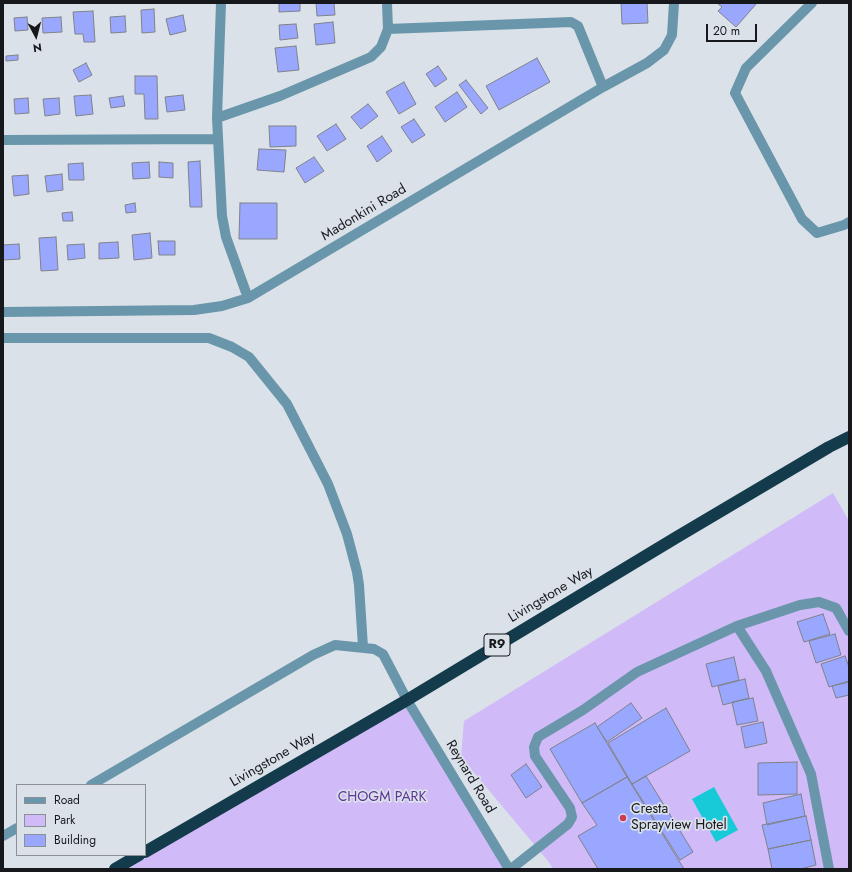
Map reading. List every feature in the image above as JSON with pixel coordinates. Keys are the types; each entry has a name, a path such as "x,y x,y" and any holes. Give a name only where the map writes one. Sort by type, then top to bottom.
{"highway":[{"name":"Livingstone Way","path":"146,851 407,700 677,537 829,447 849,437"},
{"path":"115,869 137,856"}],"street":[{"path":"221,3 217,139 222,216 226,237 248,298"},
{"path":"217,118 280,96 372,57 382,47 388,29 387,3"},
{"name":"Madonkini Road","path":"3,312 194,310 222,306 248,298 603,87 648,63 664,50 672,35 674,3"},
{"path":"812,3 746,68 735,93 802,219 817,233 844,225 849,222"},
{"path":"388,29 571,22 578,26 603,87"},
{"path":"3,140 217,139"},
{"path":"3,338 209,338 232,346 249,357 287,404 328,484 347,534 357,572 363,648"},
{"path":"510,869 568,824 572,817 570,808 535,756 534,747 538,737 583,710 637,672 737,626 800,605 819,602 836,608 849,631"},
{"path":"737,626 766,672 811,774 829,869"},
{"name":"Reynard Road","path":"93,784 314,655 335,645 374,649 383,654 407,700 510,869"},
{"path":"3,836 16,829"}],"green space":[{"path":"833,493 849,521 849,869 553,869 548,861 461,757 464,721"},
{"name":"CHOGM PARK","path":"407,700 507,869 127,869"}],"water":[{"path":"714,787 738,830 716,842 692,799"}],"building":[{"path":"279,3 300,3 300,11 279,12"},
{"path":"316,3 334,3 335,15 317,16"},
{"path":"621,3 647,3 648,23 622,24"},
{"path":"717,3 757,3 736,27 718,11 722,7"},
{"path":"154,9 155,32 142,33 141,10"},
{"path":"93,11 95,42 84,42 83,34 75,34 73,12"},
{"path":"183,15 186,31 170,35 166,19"},
{"path":"125,16 126,32 111,33 110,17"},
{"path":"27,17 28,30 15,31 14,18"},
{"path":"61,17 62,32 43,33 42,18"},
{"path":"333,22 335,43 316,45 314,24"},
{"path":"296,24 298,38 280,40 279,25"},
{"path":"296,46 299,70 278,72 275,48"},
{"path":"18,55 18,60 6,61 6,56"},
{"path":"537,58 550,82 499,110 486,86"},
{"path":"86,63 92,75 79,82 73,70"},
{"path":"438,66 447,79 435,87 426,74"},
{"path":"135,76 157,76 158,119 145,119 144,94 135,94"},
{"path":"466,80 488,108 481,114 459,85"},
{"path":"404,82 416,104 399,114 386,92"},
{"path":"457,92 467,107 445,122 435,107"},
{"path":"91,95 93,114 76,116 74,96"},
{"path":"183,95 185,110 167,112 165,97"},
{"path":"123,96 125,106 111,108 109,98"},
{"path":"28,98 29,113 15,114 14,99"},
{"path":"59,98 60,114 45,116 43,99"},
{"path":"368,104 378,116 361,129 351,117"},
{"path":"414,119 425,135 412,143 401,127"},
{"path":"336,124 346,139 327,151 317,136"},
{"path":"269,126 296,126 296,146 270,147"},
{"path":"382,136 392,151 377,162 367,146"},
{"path":"259,149 286,150 284,172 257,170"},
{"path":"314,157 324,171 305,183 296,168"},
{"path":"200,161 202,207 190,207 188,162"},
{"path":"149,162 150,178 133,179 132,163"},
{"path":"159,162 173,163 173,178 159,177"},
{"path":"83,163 84,180 69,180 68,164"},
{"path":"62,174 63,190 47,192 45,176"},
{"path":"28,175 29,194 14,196 12,176"},
{"path":"135,203 136,212 126,213 125,205"},
{"path":"240,203 277,203 277,239 239,239"},
{"path":"72,212 73,221 63,221 62,213"},
{"path":"150,233 152,258 134,260 132,235"},
{"path":"56,237 58,270 41,271 39,238"},
{"path":"158,241 175,241 175,255 159,255"},
{"path":"118,242 119,258 99,259 99,243"},
{"path":"19,244 20,259 3,260 3,245"},
{"path":"84,244 85,258 68,260 67,245"},
{"path":"823,614 830,634 804,642 797,622"},
{"path":"835,634 841,655 816,663 809,641"},
{"path":"845,656 849,667 849,681 829,687 821,664"},
{"path":"734,657 739,680 712,687 706,664"},
{"path":"745,679 749,698 723,705 718,686"},
{"path":"849,682 849,695 836,698 832,686"},
{"path":"753,698 758,721 737,725 732,702"},
{"path":"631,703 642,718 607,742 597,727"},
{"path":"666,708 690,751 632,784 608,743"},
{"path":"763,722 767,743 745,748 741,727"},
{"path":"595,723 627,777 582,803 550,749"},
{"path":"797,762 797,794 758,795 758,763"},
{"path":"526,764 542,787 526,798 511,775"},
{"path":"646,776 693,852 680,860 632,784"},
{"name":"Cresta Sprayview Hotel","path":"627,777 684,869 598,869 578,836 597,825 582,803"},
{"path":"801,794 805,816 767,825 763,803"},
{"path":"806,816 811,840 768,849 762,825"},
{"path":"811,840 816,865 800,869 772,869 768,849"}],"place":[{"name":"Cresta Sprayview Hotel","path":"623,818"}]}
